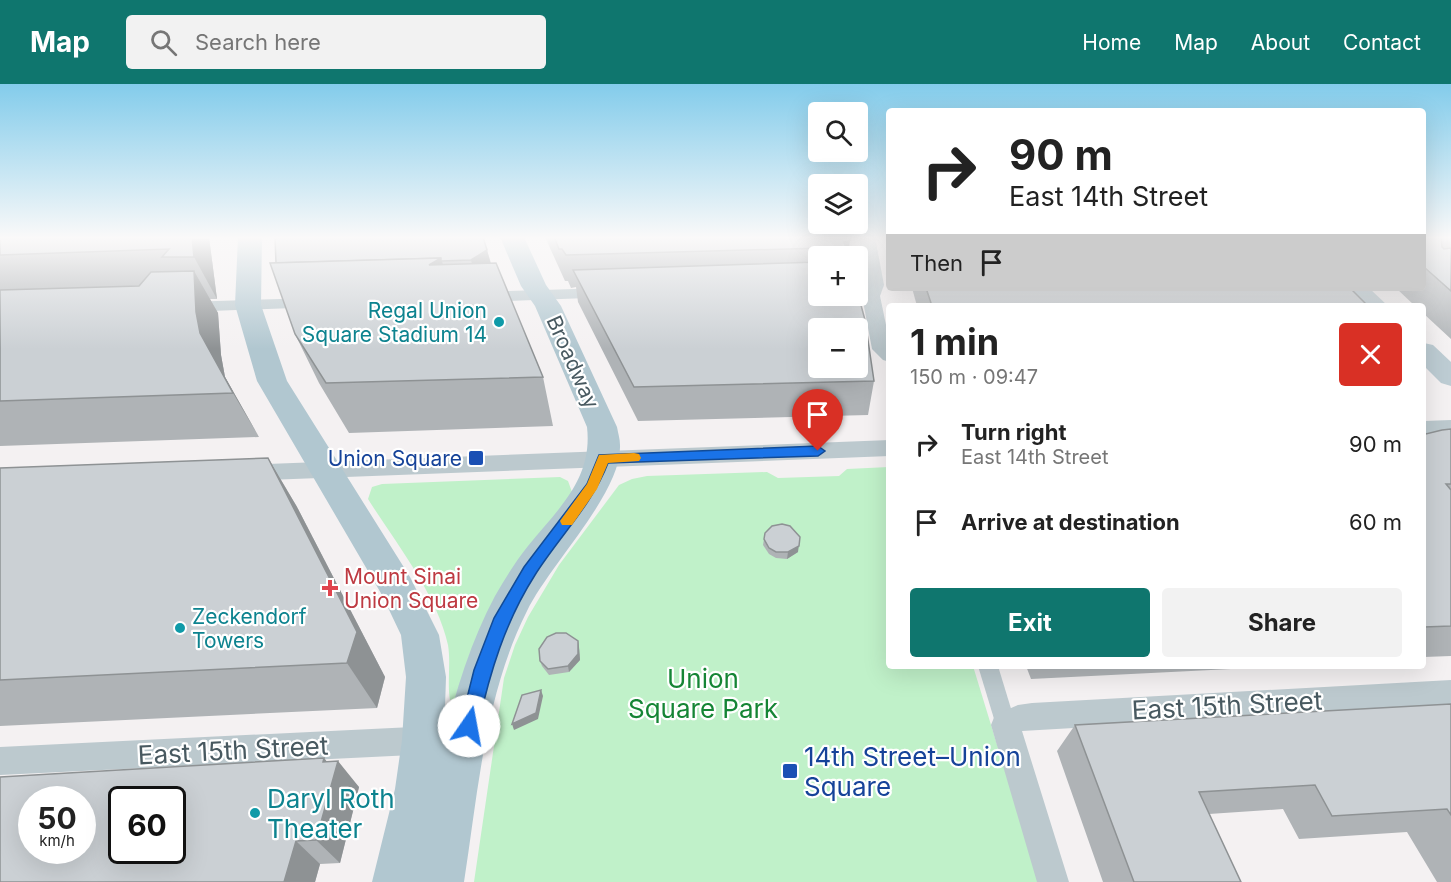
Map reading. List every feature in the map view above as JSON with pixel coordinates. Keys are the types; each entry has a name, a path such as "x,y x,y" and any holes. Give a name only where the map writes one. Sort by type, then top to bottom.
{"main road":[{"path":"248,274 248,305 272,381 397,588 420,635 426,677 423,741 417,789 396,882"},
{"name":"Broadway","path":"530,274 548,306 602,427 606,440 603,459"},
{"path":"1359,291 1372,303"},
{"path":"1426,353 1451,377"},
{"path":"440,882 466,738 482,670 500,623 530,571 593,486 603,459"}],"street":[{"path":"874,285 871,296 881,350 886,353"},
{"path":"464,298 623,293"},
{"path":"173,308 333,302"},
{"path":"1426,428 1451,427"},
{"path":"225,473 886,448"},
{"path":"989,669 1053,882"},
{"name":"East 15th Street","path":"1005,724 1018,718 1032,716 1451,693"},
{"name":"East 15th Street","path":"0,761 466,738"}],"green space":[{"name":"Union Square Park","path":"886,467 886,669 974,669 1039,882 474,882 504,678 515,645 528,617 559,565 619,485 647,476 767,472 778,478 839,476 847,469"},
{"path":"560,477 568,481 572,492 470,653 455,699 450,700 449,652 443,626 414,569 368,499 372,487 382,484"}],"building":[{"path":"149,274 194,274 196,312 200,333 233,393 0,401 0,290 139,286"},
{"path":"274,274 501,274 543,377 326,383 295,334"},
{"path":"575,274 808,274 808,306 861,306 864,318 808,318 808,378 868,378 868,340 874,381 634,387"},
{"path":"1432,274 1451,274 1451,291"},
{"path":"927,291 1353,291 1365,303 931,303"},
{"path":"1451,429 1451,484 1446,484 1451,490 1451,626 1426,627 1426,434"},
{"name":"Zeckendorf Towers","path":"268,458 357,632 347,663 0,680 0,468"},
{"path":"782,524 790,526 800,537 799,546 788,552 776,552 769,548 764,539 765,533 772,526"},
{"path":"556,633 566,633 578,641 578,654 568,666 548,669 540,661 539,649 547,637"},
{"path":"541,690 536,713 512,724 522,695"},
{"path":"1451,704 1451,815 1447,809 1332,816 1315,785 1199,792 1241,882 1134,882 1075,725"},
{"path":"324,758 323,762 338,761 316,840 296,841 284,882 0,882 0,777"}],"slow traffic":[{"path":"567,521 593,486 603,459 634,458"}],"place":[{"name":"Regal Union Square Stadium 14","path":"499,322"},
{"name":"Union Square","path":"476,458"},
{"name":"Mount Sinai Union Square","path":"330,588"},
{"name":"Zeckendorf Towers","path":"180,628"},
{"name":"14th Street–Union Square","path":"790,771"},
{"name":"Daryl Roth Theater","path":"255,813"}],"route":[{"path":"469,726 482,670 500,623 530,571 593,486 603,459 818,451"}]}
